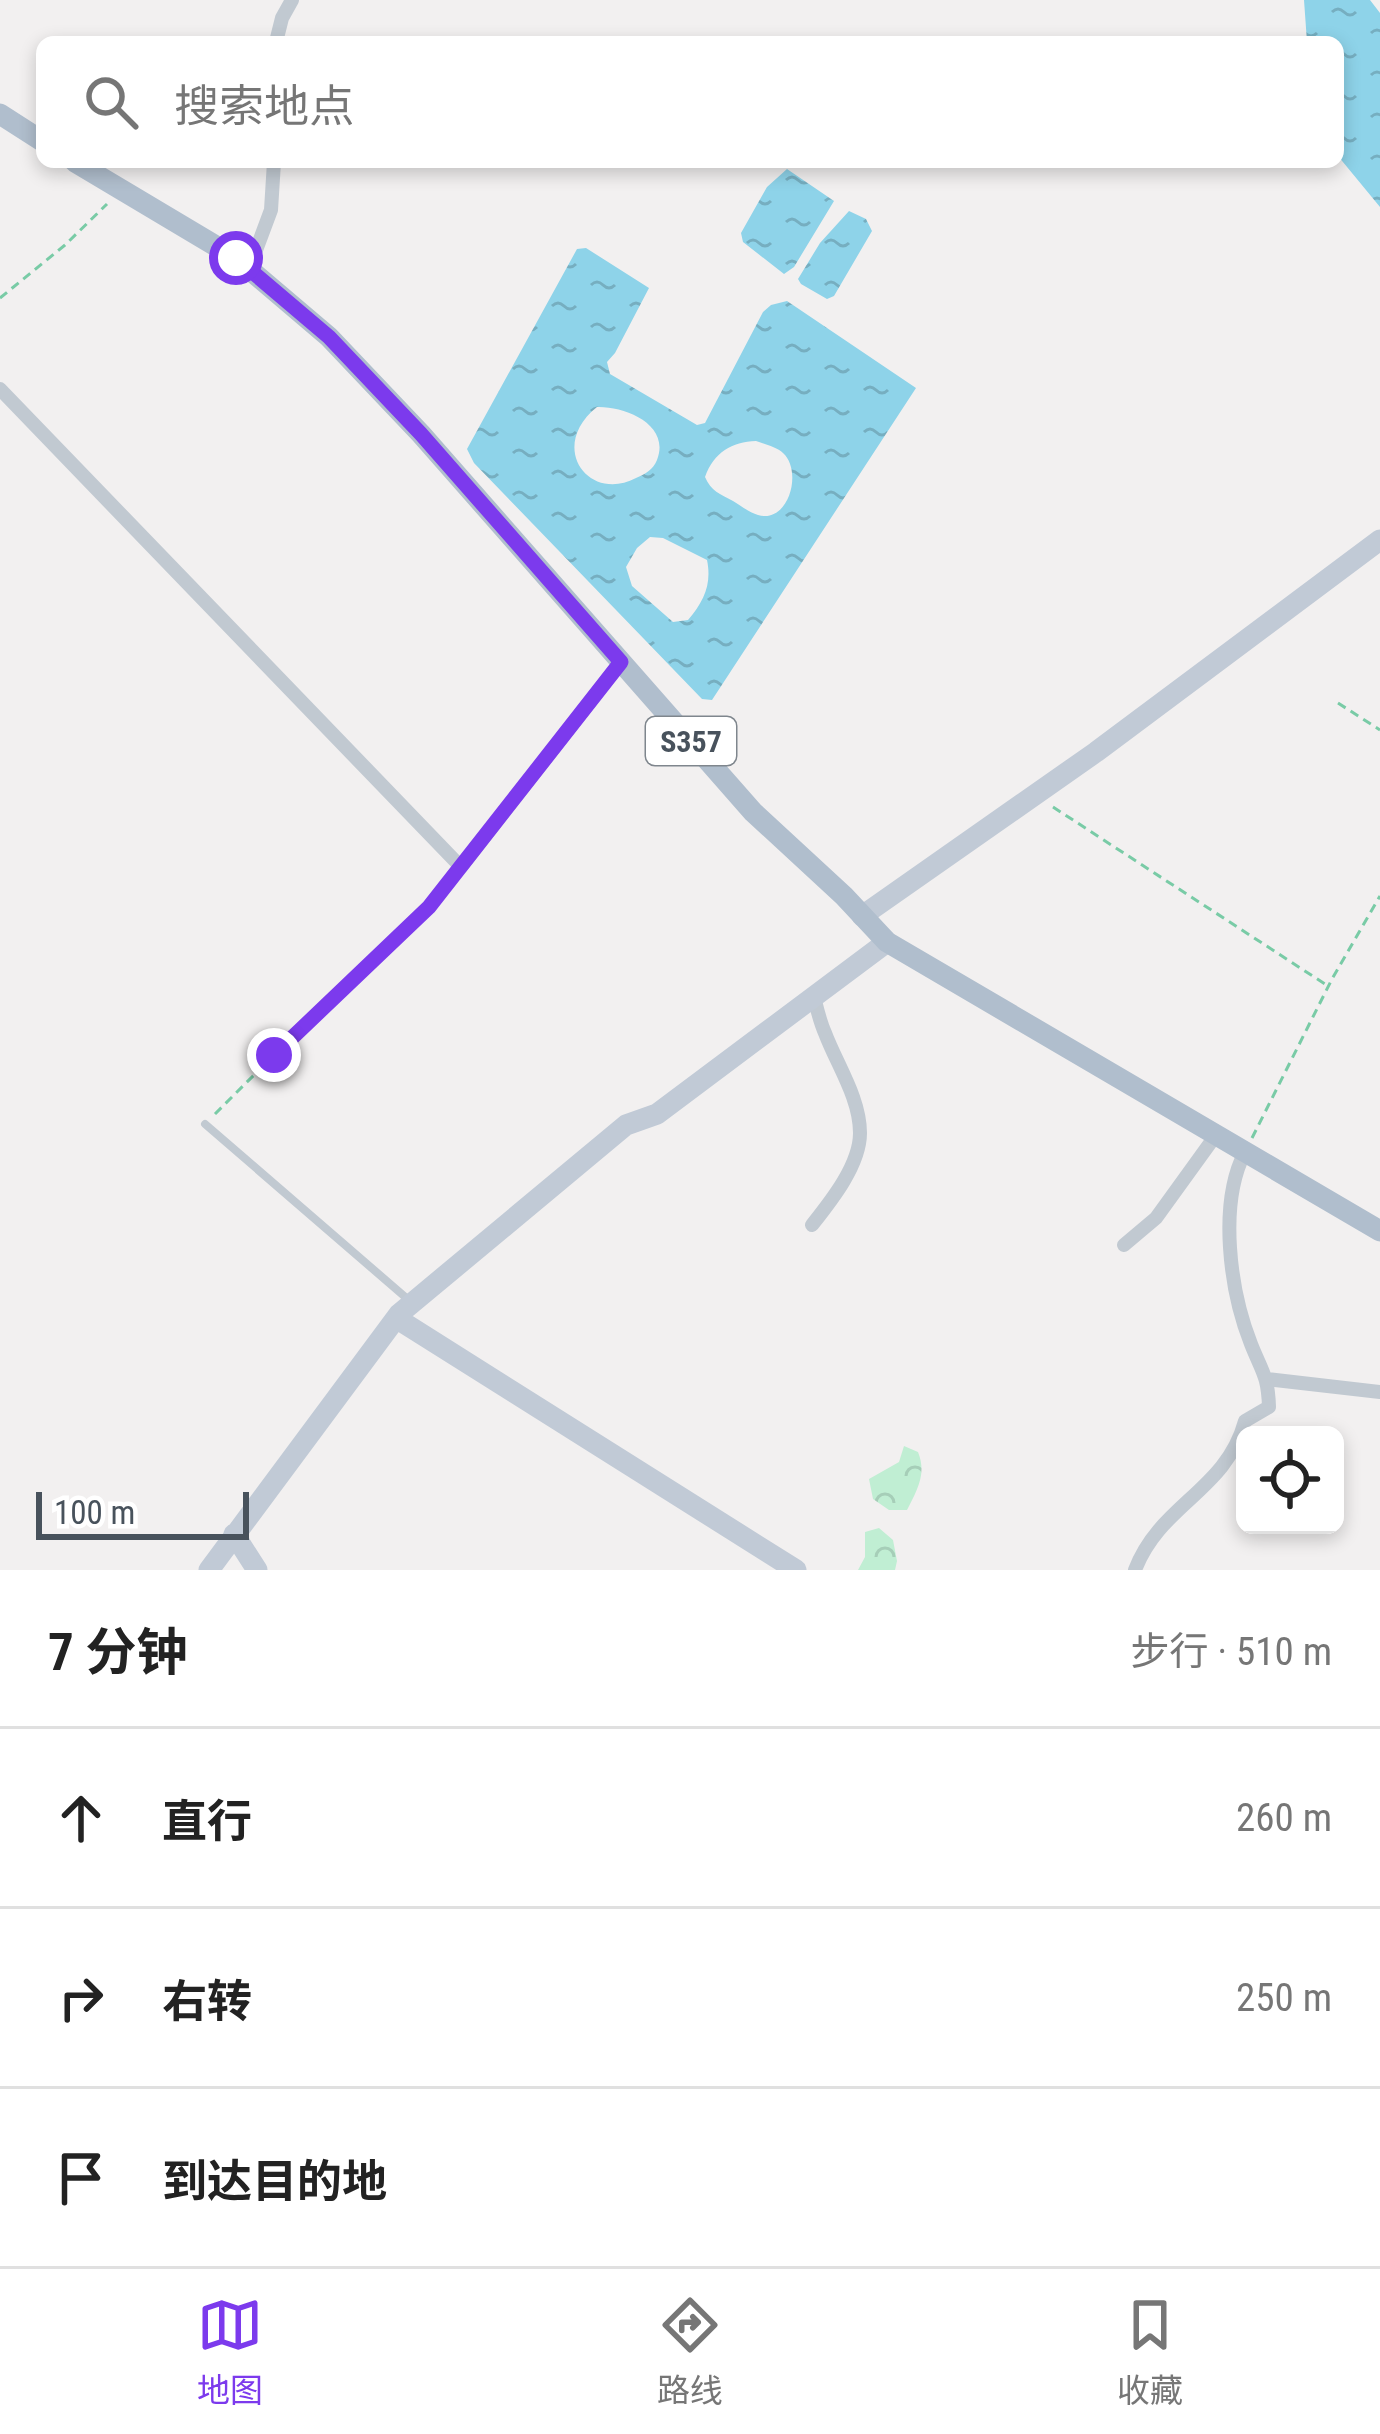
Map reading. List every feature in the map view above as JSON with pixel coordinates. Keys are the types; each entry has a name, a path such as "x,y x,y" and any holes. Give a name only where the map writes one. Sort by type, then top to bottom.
{"main road":[{"path":"0,113 36,137"},
{"name":"S357","path":"84,168 236,258 329,337 421,434 753,812 887,942 1380,1231"}],"street":[{"path":"278,36 292,0"},
{"path":"249,269 271,210 274,168"},
{"path":"0,389 461,867 621,662"},
{"path":"862,916 1035,795 1380,540"},
{"path":"209,1570 404,1311 626,1125 657,1114 887,942"},
{"path":"812,1225 854,1162 860,1134 846,1078 814,997"},
{"path":"1124,1245 1156,1218 1216,1135"},
{"path":"1135,1570 1156,1530 1222,1469 1239,1445 1245,1421 1269,1407 1267,1379 1250,1343 1236,1291 1230,1198 1245,1152"},
{"path":"404,1311 796,1570"},
{"path":"1267,1379 1380,1392"},
{"path":"234,1534 257,1570"}],"lane":[{"path":"206,1124 404,1311"}],"path":[{"path":"0,298 65,245 119,191"},
{"path":"1338,703 1380,730"},
{"path":"1035,795 1328,986"},
{"path":"206,1124 429,907 461,867"},
{"path":"1245,1152 1328,986 1380,896"}],"green space":[{"path":"904,1446 918,1452 920,1482 907,1510 889,1510 873,1499 869,1479 899,1462"},
{"path":"879,1528 893,1540 895,1570 858,1570 865,1557 865,1532"}],"water":[{"path":"1304,0 1370,0 1380,13 1380,207 1344,163 1344,36 1307,36"},
{"path":"787,169 834,201 794,267 784,274 743,242 741,233 767,187"},
{"path":"849,211 866,219 872,231 834,296 827,299 798,279 820,243"},
{"path":"586,248 649,288 607,362 610,374 697,425 705,423 763,312 787,301 916,388 712,700 702,699 474,463 467,449 577,249","holes":["597,407 632,414 651,427 660,447 648,471 619,484 603,483 580,467 575,438","747,442 774,447 789,461 790,494 778,512 769,516 755,514 720,494 705,477 719,455","650,537 663,538 707,560 705,592 688,620 673,622 632,586 626,567"]}],"route":[{"path":"236,258 329,337 421,434 621,662 429,907 274,1055"}]}
